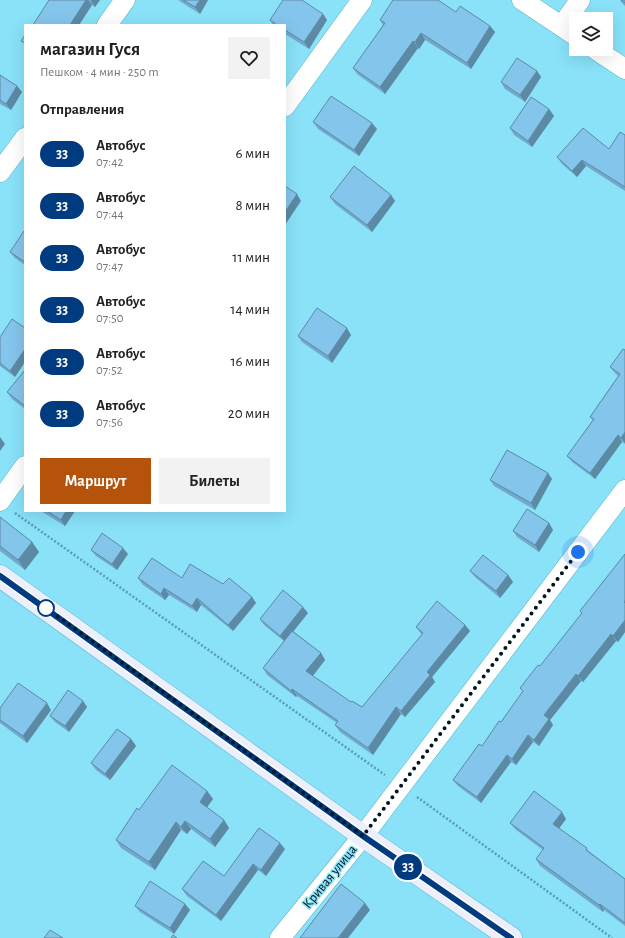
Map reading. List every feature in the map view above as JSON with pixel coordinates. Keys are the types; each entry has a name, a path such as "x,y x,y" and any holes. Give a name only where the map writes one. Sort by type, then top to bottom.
{"main road":[{"path":"0,576 363,836 511,938"}],"street":[{"path":"108,24 125,0"},
{"path":"286,105 362,0"},
{"path":"522,0 569,31"},
{"path":"576,12 580,0"},
{"path":"606,56 625,69"},
{"path":"0,172 24,139"},
{"path":"6,506 24,468"},
{"name":"Кривая улица","path":"280,938 363,836 625,490"}],"path":[{"path":"6,506 401,786 612,938"}],"building":[{"path":"49,0 86,0 71,24 34,24"},
{"path":"183,0 200,0 195,7"},
{"path":"283,0 302,0 323,14 304,42 286,31 286,24 276,24 270,20"},
{"path":"393,0 438,0 456,12 460,6 490,26 467,63 421,33 415,42 413,41 380,87 353,68 385,23 380,20"},
{"path":"517,58 537,71 520,95 501,82"},
{"path":"0,75 17,86 6,104 0,100"},
{"path":"331,96 372,123 354,150 313,122"},
{"path":"531,97 549,109 528,141 510,128"},
{"path":"583,128 609,149 620,132 625,135 625,187 582,160 572,171 557,157"},
{"path":"354,166 391,195 367,225 330,197"},
{"path":"286,187 297,194 286,210"},
{"path":"24,231 24,261 10,252"},
{"path":"317,308 347,328 328,356 298,336"},
{"path":"12,319 24,327 24,350 10,371 0,363 0,337"},
{"path":"623,349 625,350 625,432 621,438 618,435 590,473 567,456 594,419 590,417 620,374 610,367"},
{"path":"24,371 24,405 7,392"},
{"path":"507,450 548,473 531,503 490,480"},
{"path":"527,509 549,523 535,545 513,531"},
{"path":"49,512 65,512 61,520"},
{"path":"0,517 32,542 18,560 0,546"},
{"path":"102,533 123,548 112,564 91,550"},
{"path":"625,554 625,620 613,636 611,634 578,676 576,674 544,715 549,719 534,740 528,735 512,759 507,755 477,797 453,780 479,744 482,746 499,721 501,722 523,691 520,688 538,665 540,666 582,613 580,611"},
{"path":"483,555 508,575 496,591 470,571"},
{"path":"152,558 182,578 190,564 223,584 229,578 252,597 228,625 197,598 192,606 164,588 161,594 138,578"},
{"path":"283,590 303,607 280,636 260,619"},
{"path":"437,601 465,625 427,672 430,675 401,711 396,707 368,748 335,725 338,721 292,689 291,691 263,668 292,631 321,653 306,671 351,702 352,701 362,707 423,633 416,627"},
{"path":"18,683 47,703 23,736 0,720 0,708"},
{"path":"68,690 83,701 65,726 50,716"},
{"path":"117,729 131,739 105,774 91,763"},
{"path":"172,765 207,791 200,802 224,820 210,839 185,821 181,827 176,822 149,862 116,840 137,808 139,810"},
{"path":"534,791 562,812 553,824 587,848 586,850 625,879 625,923 536,859 544,848 510,823"},
{"path":"259,828 280,843 261,870 253,864 216,915 182,889 203,861 224,876"},
{"path":"150,881 185,904 170,928 135,906"},
{"path":"341,884 365,903 338,938 300,938"},
{"path":"50,930 63,938 44,938"}],"bus line":[{"name":"33","path":"0,576 363,836 511,938"}],"route":[{"path":"46,608 363,836 578,552"}]}
